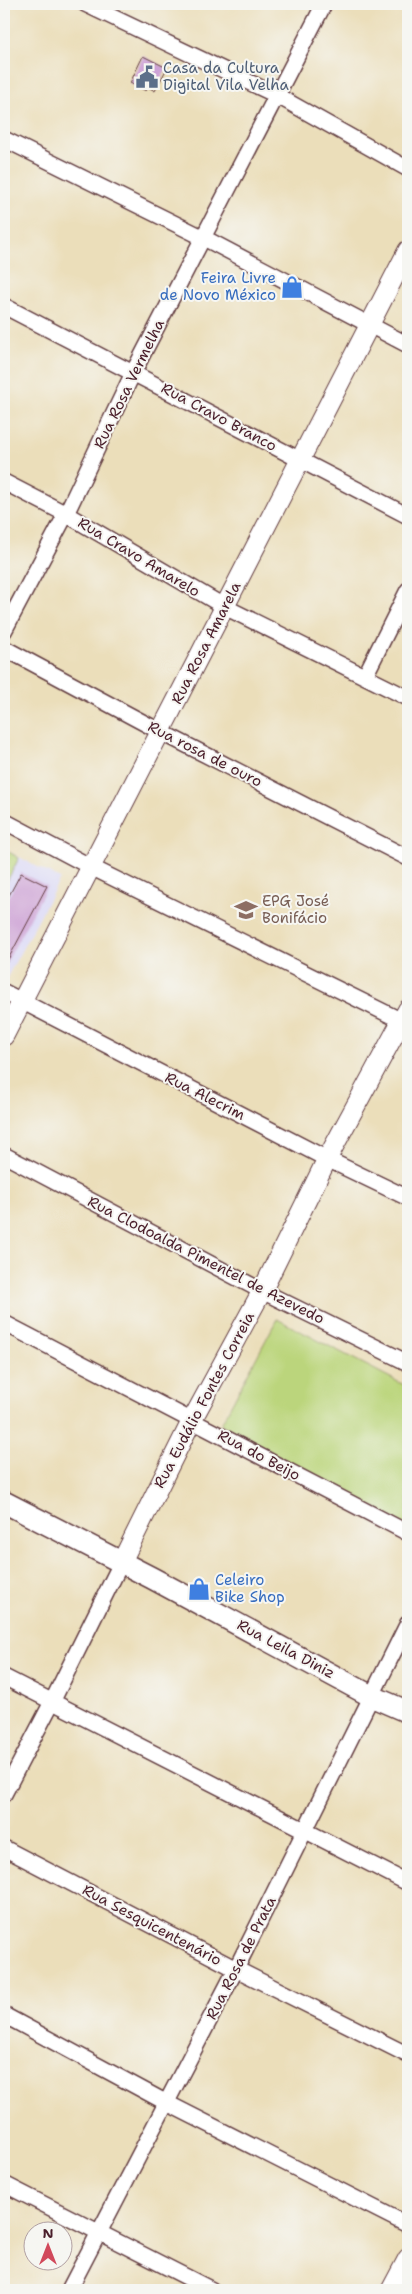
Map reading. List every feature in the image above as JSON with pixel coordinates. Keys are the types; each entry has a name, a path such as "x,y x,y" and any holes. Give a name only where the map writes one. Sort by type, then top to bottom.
{"main road":[{"name":"Rua Leila Diniz","path":"4,1502 121,1562 371,1696 408,1712"}],"street":[{"path":"85,4 276,95 408,169"},
{"name":"Rua Rosa Vermelha","path":"4,631 66,514 134,372 324,4"},
{"path":"4,139 204,238 408,345"},
{"name":"Rua Rosa Amarela","path":"4,1036 408,250"},
{"name":"Rua Cravo Branco","path":"4,306 408,516"},
{"name":"Rua Cravo Amarelo","path":"4,482 66,514 225,607 408,698"},
{"path":"365,676 408,590"},
{"name":"Rua rosa de ouro","path":"4,648 161,732 408,858"},
{"path":"4,821 91,867 406,1018"},
{"name":"Rua Alecrim","path":"4,992 327,1159 408,1198"},
{"name":"Rua Eudálio Fontes Correia","path":"4,1794 52,1702 192,1420 262,1291 327,1159 406,1018"},
{"name":"Rua Clodoalda Pimentel de Azevedo","path":"4,1155 262,1291 408,1363"},
{"name":"Rua do Beijo","path":"4,1323 408,1533"},
{"name":"Rua Rosa de Prata","path":"69,2290 236,1969 408,1622"},
{"path":"4,1677 408,1883"},
{"name":"Rua Sesquicentenário","path":"4,1848 236,1969 408,2055"},
{"path":"4,2015 167,2103 408,2225"},
{"path":"4,2184 212,2290"},
{"path":"391,2290 408,2258"}],"shaded area":[{"path":"4,849 60,879 5,981 4,981"}],"green space":[{"path":"4,849 19,858 4,887"},
{"path":"277,1319 408,1387 408,1527 221,1424"}],"building":[{"name":"Casa da Cultura Digital Vila Velha","path":"143,56 167,68 155,91 148,87 146,91 130,83"},
{"path":"21,873 47,886 4,967 4,905"}],"place":[{"name":"Casa da Cultura Digital Vila Velha","path":"147,77"},
{"name":"Feira Livre de Novo México","path":"292,287"},
{"name":"EPG José Bonifácio","path":"246,910"},
{"name":"Celeiro Bike Shop","path":"199,1589"}]}
